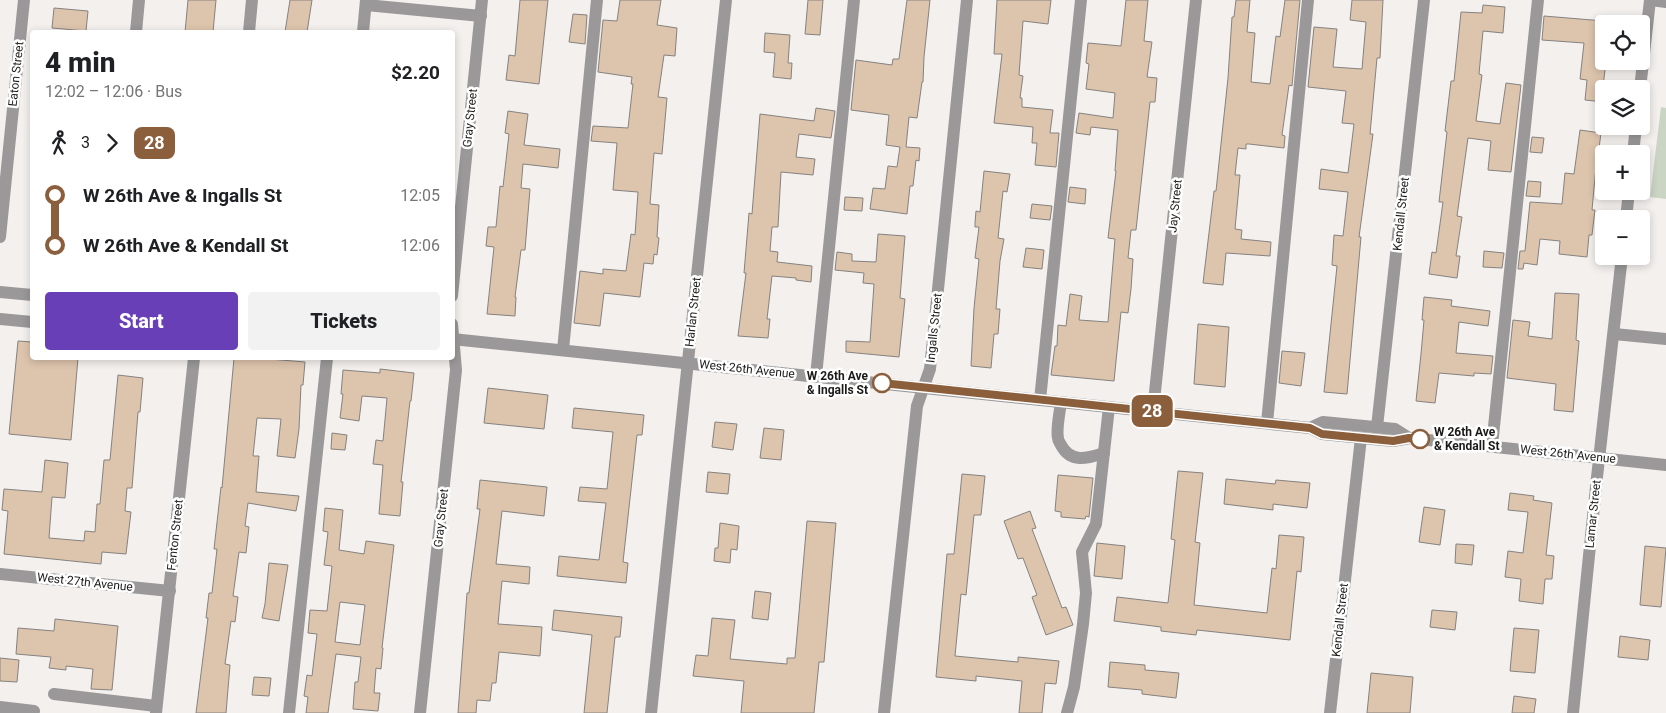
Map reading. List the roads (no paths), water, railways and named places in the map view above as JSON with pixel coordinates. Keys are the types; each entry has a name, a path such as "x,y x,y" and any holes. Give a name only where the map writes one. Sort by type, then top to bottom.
{"street":[{"name":"Eaton Street","path":"0,237 24,0"},
{"path":"136,30 139,0"},
{"path":"249,30 252,0"},
{"name":"Gray Street","path":"455,267 482,0"},
{"path":"563,350 597,0"},
{"name":"Harlan Street","path":"651,713 726,0"},
{"path":"816,376 854,0"},
{"name":"Ingalls Street","path":"884,713 917,406 930,369 967,0"},
{"path":"1040,400 1081,0"},
{"name":"Jay Street","path":"1153,411 1196,0"},
{"path":"1267,423 1308,0"},
{"name":"Kendall Street","path":"1377,427 1424,0"},
{"path":"1492,446 1538,0"},
{"path":"1641,80 1651,0 1666,2"},
{"path":"363,30 366,2 481,16"},
{"name":"Lamar Street","path":"1573,713 1621,265"},
{"path":"0,292 30,295"},
{"path":"0,319 30,322"},
{"path":"1614,334 1666,339"},
{"name":"West 26th Avenue","path":"455,339 1267,423 1310,428 1322,434 1360,438 1393,441 1409,438 1666,465"},
{"name":"Fenton Street","path":"156,709 194,360"},
{"path":"289,713 328,360"},
{"name":"Gray Street","path":"420,713 456,370 455,360"},
{"path":"1061,402 1058,438 1063,449 1076,458 1087,458 1104,452"},
{"path":"1067,713 1074,687 1086,593 1082,552 1096,524 1109,407"},
{"name":"West 26th Avenue","path":"1310,428 1324,422 1377,427 1395,429 1409,438"},
{"name":"Kendall Street","path":"1330,713 1360,438"},
{"name":"West 27th Avenue","path":"0,574 170,591"},
{"path":"54,694 156,709"},
{"path":"0,707 34,711 34,713"}],"place":[{"name":"W 26th Ave & Ingalls St","path":"882,383"},
{"name":"W 26th Ave & Kendall St","path":"1420,439"}]}
